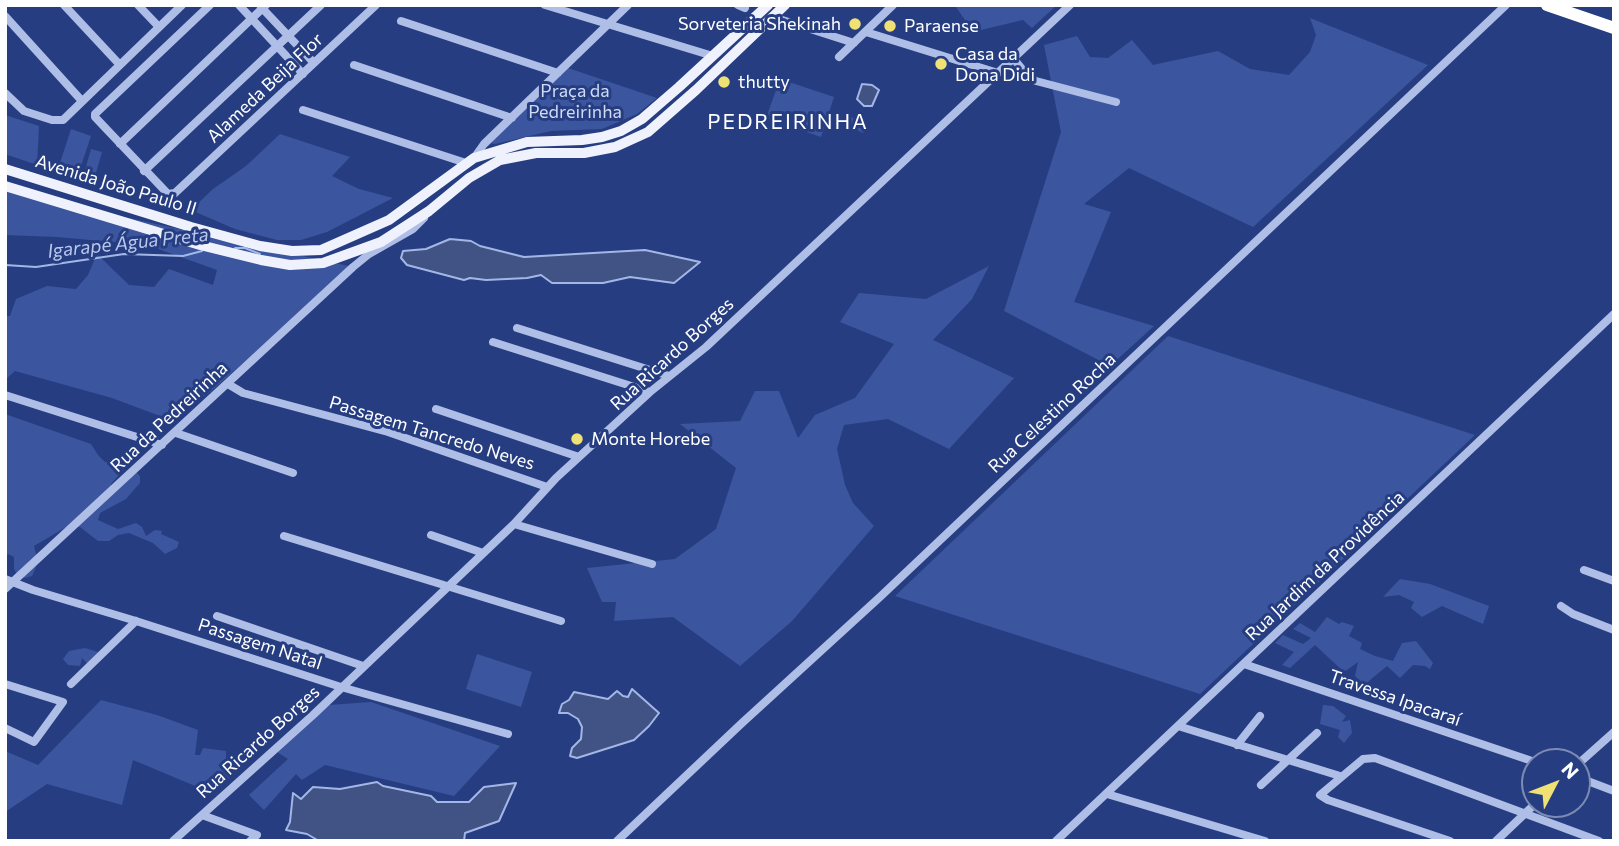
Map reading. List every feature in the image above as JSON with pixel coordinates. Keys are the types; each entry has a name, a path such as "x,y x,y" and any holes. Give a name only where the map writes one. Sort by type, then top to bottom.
{"highway":[{"path":"1547,5 1614,28"}],"main road":[{"name":"Avenida João Paulo II","path":"5,169 240,240 292,251 321,250 389,220 470,160 527,142 582,140 621,131 642,119 768,5"},
{"name":"Avenida João Paulo II","path":"5,186 236,254 290,265 323,263 381,242 429,211 468,178 500,160 536,153 584,153 615,147 648,132 785,5"}],"street":[{"path":"64,5 120,65"},
{"path":"138,5 159,27"},
{"path":"5,93 19,108 30,114 63,120 182,5"},
{"path":"210,5 97,111 95,117 144,171 321,5"},
{"path":"239,5 303,74"},
{"name":"Alameda Beija Flor","path":"144,171 165,193 175,193 376,5"},
{"path":"545,5 713,56"},
{"path":"303,110 470,160 628,5"},
{"path":"839,57 893,5"},
{"name":"Rua Ricardo Borges","path":"173,841 313,715 514,524 579,457 650,392 706,347 1070,5"},
{"name":"Rua Celestino Rocha","path":"617,841 891,587 1506,5"},
{"path":"120,144 262,6 314,64"},
{"path":"5,16 82,101"},
{"path":"773,17 854,43"},
{"path":"401,21 558,73"},
{"path":"866,32 998,73"},
{"path":"1013,58 1027,75 1036,81 1115,102"},
{"path":"354,65 512,118"},
{"name":"Rua da Pedreirinha","path":"5,589 9,580 176,433 353,268 369,254 413,229 429,211"},
{"name":"Rua Jardim da Providência","path":"1056,841 1614,314"},
{"path":"517,328 669,376"},
{"path":"493,342 650,392"},
{"name":"Passagem Tancredo Neves","path":"228,384 243,393 388,432 547,487"},
{"path":"5,395 162,445"},
{"path":"436,409 579,457"},
{"path":"176,433 293,472"},
{"path":"514,524 652,564"},
{"path":"431,535 483,553"},
{"path":"284,536 561,621"},
{"path":"1584,570 1614,581"},
{"name":"Passagem Natal","path":"9,580 94,610 341,687 508,734"},
{"path":"1561,606 1573,614 1614,630"},
{"path":"217,617 363,666"},
{"path":"71,684 136,621"},
{"name":"Travessa Ipacaraí","path":"1244,664 1521,757"},
{"path":"5,684 63,702 34,742 5,727"},
{"path":"1237,745 1260,716"},
{"path":"1178,726 1340,776"},
{"path":"1591,754 1610,740 1614,732"},
{"path":"1261,785 1317,733"},
{"path":"1450,841 1320,795 1363,759 1375,758 1521,812"},
{"path":"1591,782 1614,791"},
{"path":"1107,794 1265,841"},
{"path":"202,815 253,838"},
{"path":"1496,841 1521,816"},
{"path":"1537,818 1598,841"}],"green space":[{"path":"957,5 1057,5 1032,28 1023,20 981,30 965,20"},
{"path":"1310,18 1428,65 1253,227 1129,168 1084,204 1111,212 1074,302 1154,326 1110,366 1004,311 1061,132 1044,45 1077,36 1090,57 1108,58 1132,40 1153,65 1218,51 1250,69 1289,75 1310,52 1316,35"},
{"name":"Praça da Pedreirinha","path":"568,68 657,98 637,114 602,129 551,131 490,143"},
{"path":"780,79 834,97 821,137 766,118"},
{"path":"5,115 39,126 37,165 5,154"},
{"path":"847,115 867,125 863,133 843,123"},
{"path":"71,129 91,136 79,172 59,166"},
{"path":"280,134 350,157 332,176 359,189 393,198 327,232 301,240 277,240 235,229 191,210 213,189 246,166"},
{"path":"91,149 102,152 96,173 85,170"},
{"path":"5,191 353,267 210,392 168,419 112,398 15,371 5,380 5,316 10,316 16,299 47,286 76,289 88,275 97,254 129,285 154,287 169,269 213,285 217,270 147,245 5,235"},
{"path":"989,266 972,299 933,340 1014,378 949,449 888,419 844,425 837,449 845,485 853,503 874,526 792,621 740,666 673,617 614,621 616,602 602,602 587,568 675,559 716,529 736,468 680,424 740,421 755,391 779,391 798,438 815,415 855,398 894,344 840,322 859,293 926,299"},
{"path":"1168,336 1475,435 1200,694 895,596"},
{"path":"5,414 91,444 105,462 126,462 125,468 111,484 112,487 135,471 140,476 140,483 126,499 100,513 98,520 118,529 136,523 142,527 146,536 155,530 162,531 161,534 179,542 177,548 165,554 153,543 129,533 118,535 109,541 98,541 80,527 68,526 34,546 38,562 32,576 18,576 14,569 14,557 8,554 5,556"},
{"path":"1400,579 1430,584 1489,606 1483,624 1442,606 1422,617 1411,608 1414,602 1399,595 1383,597"},
{"path":"1327,617 1339,624 1342,622 1354,626 1349,636 1362,643 1360,649 1375,656 1393,661 1402,643 1416,641 1433,663 1430,669 1413,665 1400,678 1387,666 1358,690 1361,682 1355,676 1358,662 1344,672 1315,645 1290,668 1282,665 1294,652 1275,643 1283,635 1303,644 1311,638 1293,629 1300,623 1315,632"},
{"path":"85,648 101,653 88,664 82,658 80,666 68,665 63,659 69,651"},
{"path":"477,654 532,672 521,707 466,689"},
{"path":"101,700 157,715 198,730 195,755 200,755 203,748 226,751 226,771 232,776 212,793 133,760 122,805 47,784 5,812 5,751 38,765"},
{"path":"371,702 500,746 454,796 325,765 302,780 296,774 264,810 249,795 288,759 274,750 329,705"},
{"path":"1323,705 1333,706 1346,716 1342,722 1350,720 1352,733 1344,743 1338,737 1340,730 1320,724"}],"shaded area":[{"path":"862,84 872,85 879,90 872,106 864,106 857,99"},
{"path":"450,239 471,241 480,246 524,257 645,250 700,262 674,283 630,277 603,283 552,283 541,275 464,280 407,265 401,258 403,251 426,249"},
{"path":"632,689 659,713 649,726 634,740 577,758 570,756 572,748 581,739 582,727 578,719 568,713 559,713 562,704 569,700 574,692 608,699 617,691 628,697"},
{"path":"377,782 383,786 431,796 437,802 469,802 484,787 516,783 499,821 465,833 464,841 319,841 307,834 286,830 290,822 293,793 301,799 313,787 340,789"}],"waterway":[{"name":"Igarapé Água Preta","path":"235,248 245,248 260,254"},
{"name":"Igarapé Água Preta","path":"5,265 36,267 124,254 183,256 202,251"}],"place":[{"name":"Sorveteria Shekinah","path":"855,24"},
{"name":"Paraense","path":"890,26"},
{"name":"Casa da Dona Didi","path":"941,64"},
{"name":"thutty","path":"724,82"},
{"name":"Monte Horebe","path":"577,439"}],"district":[{"name":"PEDREIRINHA","path":"788,122"}]}
